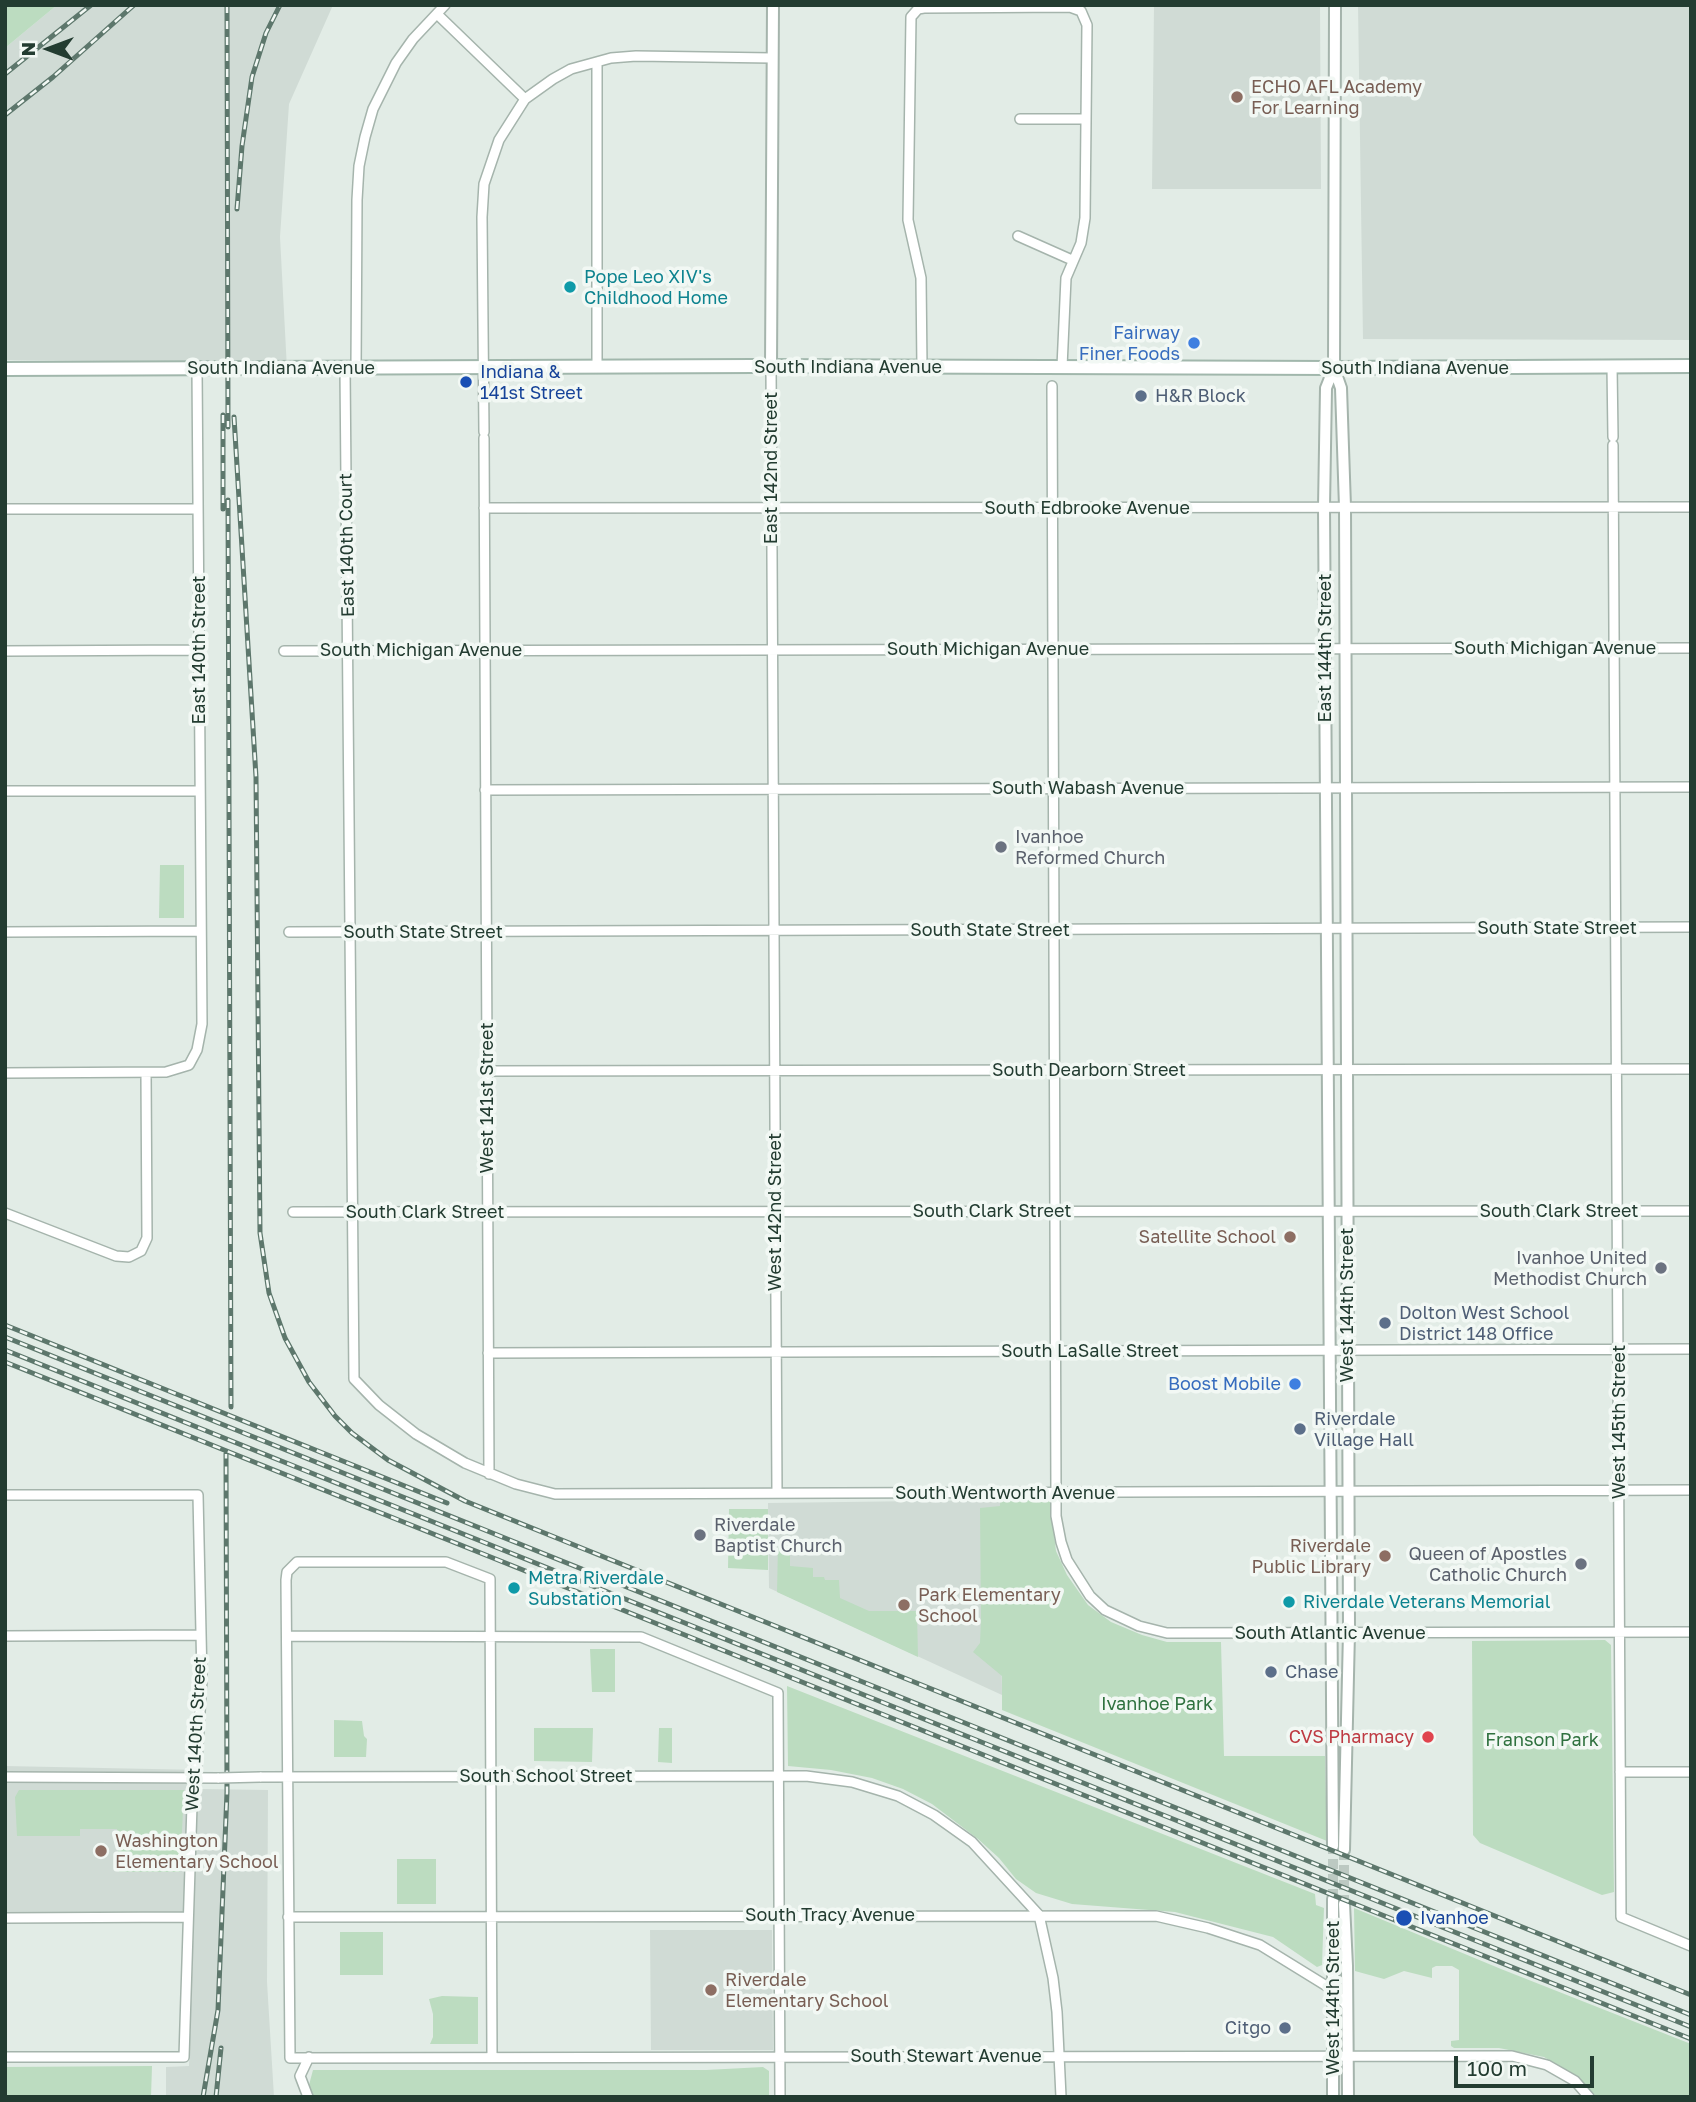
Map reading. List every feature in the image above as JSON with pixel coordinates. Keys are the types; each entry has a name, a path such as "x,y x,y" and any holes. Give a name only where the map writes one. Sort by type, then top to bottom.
{"main road":[{"name":"South Indiana Avenue","path":"5,369 1691,366"}],"street":[{"name":"East 140th Court","path":"354,1379 346,439 359,166 373,109 396,63 445,5"},
{"name":"East 142nd Street","path":"773,5 773,930"},
{"name":"East 144th Street","path":"1335,5 1334,368 1341,388 1345,507 1345,929"},
{"path":"922,367 921,278 908,219 910,23 914,13 924,8 1070,7 1081,11 1087,25 1085,219 1081,243 1072,260 1063,294 1062,367"},
{"path":"437,14 525,99 562,74 597,62 636,56 772,58"},
{"path":"597,62 597,367"},
{"name":"West 141st Street","path":"489,1474 484,184 499,140 525,99"},
{"path":"1020,119 1085,119"},
{"path":"1018,236 1072,260"},
{"name":"West 145th Street","path":"1612,366 1621,1917 1691,1946"},
{"name":"East 144th Street","path":"1327,929 1324,507 1326,388 1334,368"},
{"name":"East 140th Street","path":"197,369 200,931"},
{"name":"South Atlantic Avenue","path":"1052,386 1056,1516 1068,1560 1090,1596 1105,1610 1139,1626 1167,1633 1691,1632"},
{"name":"South Edbrooke Avenue","path":"484,508 1691,507"},
{"path":"5,509 198,509"},
{"name":"South Michigan Avenue","path":"284,651 1691,648"},
{"path":"5,650 199,650"},
{"name":"South Wabash Avenue","path":"485,790 1691,787"},
{"path":"5,791 199,791"},
{"name":"South State Street","path":"289,932 1691,927"},
{"name":"West 144th Street","path":"1327,929 1332,1748 1339,1848 1349,1632 1345,929"},
{"name":"West 142nd Street","path":"773,930 777,1493"},
{"path":"5,932 200,931 202,1024 198,1050 193,1061 182,1069 146,1073 5,1073"},
{"name":"South Dearborn Street","path":"487,1071 1691,1069"},
{"path":"5,1213 116,1255 129,1257 144,1248 147,1238 146,1073"},
{"name":"South Clark Street","path":"293,1212 1691,1211"},
{"name":"South LaSalle Street","path":"488,1353 1691,1349"},
{"name":"South Wentworth Avenue","path":"354,1379 379,1405 416,1434 465,1463 537,1491 555,1494 1691,1490"},
{"name":"West 140th Street","path":"5,1495 198,1495 202,1679 192,1805 184,2057 5,2057"},
{"path":"288,1917 287,1572 297,1562 446,1562 490,1579 492,2057"},
{"path":"5,1636 201,1635"},
{"path":"287,1636 641,1637 778,1693 780,2097"},
{"path":"1332,1748 1345,1751"},
{"path":"1620,1772 1691,1772"},
{"name":"South School Street","path":"5,1777 828,1777 878,1789 916,1804 972,1842 1039,1915"},
{"name":"West 144th Street","path":"1333,2097 1333,1990 1339,1902 1347,2006 1348,2097"},
{"name":"South Tracy Avenue","path":"288,1917 1132,1914 1182,1921 1260,1945 1333,1990 1347,2006"},
{"path":"1039,1915 1053,1978 1061,2055 1061,2097"},
{"path":"5,1918 188,1917"},
{"name":"South Stewart Avenue","path":"288,1917 290,2057 1512,2056 1547,2065 1575,2081 1589,2097"},
{"path":"308,2097 300,2076 309,2057"}],"shaded area":[{"path":"57,5 333,5 289,104 280,237 287,369 206,362 5,360 5,48"},
{"name":"ECHO AFL Academy For Learning","path":"1154,5 1320,5 1321,189 1152,189"},
{"path":"1358,5 1691,5 1691,340 1363,339"},
{"name":"Park Elementary School","path":"1000,1500 1002,1695 769,1588 768,1503"},
{"path":"5,1766 201,1770 199,1789 268,1790 267,1982 274,2097 166,2097 166,2067 189,2066 194,1913 5,1912"},
{"name":"Riverdale Elementary School","path":"650,1930 772,1930 773,2050 651,2050"}],"green space":[{"path":"5,5 57,5 5,48"},
{"path":"160,865 184,865 184,918 159,918"},
{"name":"Ivanhoe Park","path":"1000,1500 1050,1500 1056,1551 1067,1575 1088,1605 1111,1622 1167,1642 1221,1642 1224,1756 1325,1756 1327,1841 1002,1710 1002,1676 973,1652 980,1643 980,1508 1000,1506"},
{"path":"729,1509 768,1509 768,1570 728,1568"},
{"path":"778,1545 790,1550 790,1566 813,1568 813,1577 839,1580 840,1598 869,1611 917,1611 918,1657 777,1592"},
{"name":"Franson Park","path":"1605,1640 1611,1645 1614,1892 1602,1895 1480,1843 1473,1835 1472,1641"},
{"path":"590,1649 615,1649 615,1692 592,1692"},
{"path":"787,1686 1315,1894 1316,1905 1324,1908 1322,1965 1317,1967 1273,1937 1175,1912 1072,1904 1036,1893 1016,1879 999,1858 978,1839 932,1804 903,1789 872,1778 831,1770 788,1766"},
{"path":"334,1720 362,1721 367,1739 366,1757 334,1757"},
{"path":"534,1728 593,1728 592,1762 534,1761"},
{"path":"659,1728 672,1728 672,1763 658,1762"},
{"path":"19,1790 184,1790 180,1872 119,1872 117,1829 80,1829 80,1836 17,1836 15,1797"},
{"path":"397,1859 436,1859 436,1904 397,1904"},
{"path":"1354,1908 1691,2044 1691,2097 1597,2097 1573,2074 1544,2057 1499,2048 1454,2048 1451,2041 1459,2040 1459,1970 1452,1966 1436,1966 1432,1968 1432,1978 1404,1971 1384,1979 1355,1971"},
{"path":"340,1932 383,1932 383,1975 340,1975"},
{"path":"442,1996 478,1997 478,2044 430,2044 433,2037 433,2014 429,1999"},
{"path":"152,2066 151,2097 5,2097 5,2067"},
{"path":"763,2067 769,2071 769,2097 314,2097 309,2085 313,2070 706,2070"}],"tunnel":[{"path":"1333,1846 1333,1899"},
{"path":"1344,1850 1344,1904"}],"railway":[{"path":"5,74 91,5"},
{"path":"5,115 53,77 134,5"},
{"path":"227,5 228,427"},
{"path":"237,209 242,146 252,77 266,33 280,5"},
{"path":"223,415 223,509"},
{"path":"234,417 256,777 260,1233 269,1293 285,1338 309,1382 335,1416 352,1433 388,1460 465,1501 1691,1995"},
{"path":"228,500 231,1407"},
{"path":"5,1325 447,1503"},
{"path":"5,1337 1691,2015"},
{"path":"5,1350 1691,2027"},
{"path":"5,1362 1691,2039"},
{"path":"203,2097 218,2010 227,1792 226,1454"},
{"path":"216,2097 221,2048"}],"place":[{"name":"ECHO AFL Academy For Learning","path":"1237,97"},
{"name":"Pope Leo XIV's Childhood Home","path":"570,287"},
{"name":"Fairway Finer Foods","path":"1194,343"},
{"name":"Indiana & 141st Street","path":"466,382"},
{"name":"H&R Block","path":"1141,396"},
{"name":"Ivanhoe Reformed Church","path":"1001,847"},
{"name":"Satellite School","path":"1290,1237"},
{"name":"Ivanhoe United Methodist Church","path":"1661,1268"},
{"name":"Dolton West School District 148 Office","path":"1385,1323"},
{"name":"Boost Mobile","path":"1295,1384"},
{"name":"Riverdale Village Hall","path":"1300,1429"},
{"name":"Riverdale Baptist Church","path":"700,1535"},
{"name":"Riverdale Public Library","path":"1385,1556"},
{"name":"Queen of Apostles Catholic Church","path":"1581,1564"},
{"name":"Metra Riverdale Substation","path":"514,1588"},
{"name":"Riverdale Veterans Memorial","path":"1289,1602"},
{"name":"Park Elementary School","path":"904,1605"},
{"name":"Chase","path":"1271,1672"},
{"name":"CVS Pharmacy","path":"1428,1737"},
{"name":"Washington Elementary School","path":"101,1851"},
{"name":"Ivanhoe","path":"1404,1918"},
{"name":"Riverdale Elementary School","path":"711,1990"},
{"name":"Citgo","path":"1285,2028"}]}
